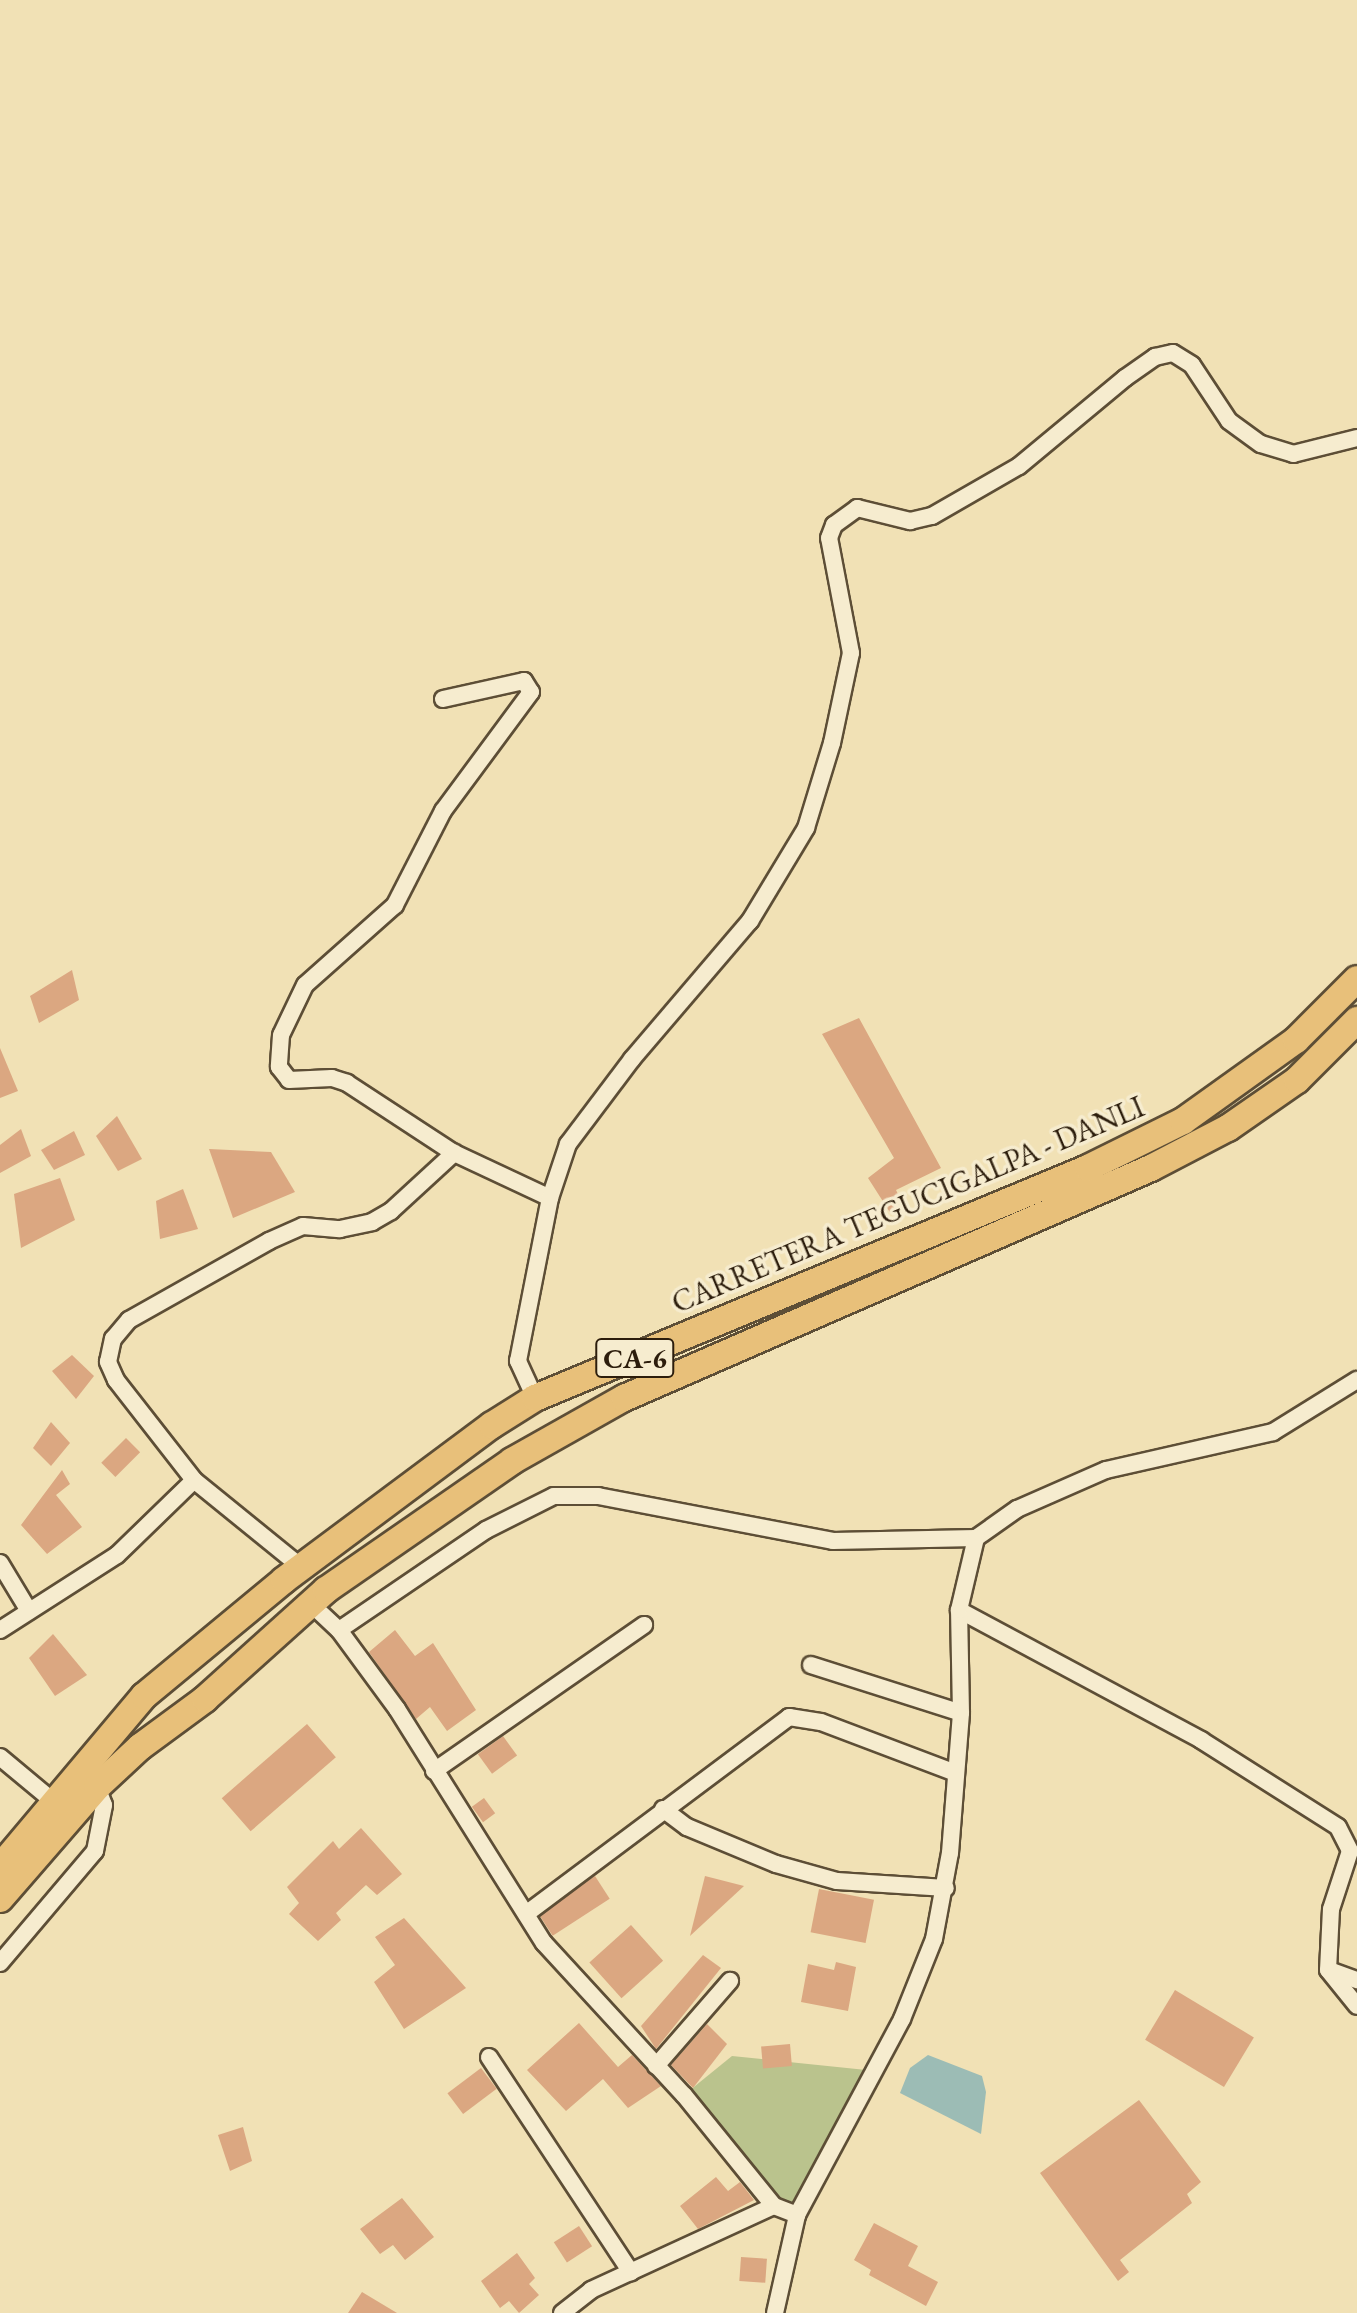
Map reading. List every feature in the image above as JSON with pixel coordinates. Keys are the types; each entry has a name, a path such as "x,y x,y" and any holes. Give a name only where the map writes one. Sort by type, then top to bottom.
{"highway":[{"name":"CARRETERA TEGUCIGALPA - DANLI","path":"0,1899 142,1698 301,1567 492,1425 535,1398 1088,1168 1183,1121 1296,1040 1357,979"},
{"name":"CARRETERA TEGUCIGALPA - DANLI","path":"0,1867 62,1810 97,1787 205,1699 310,1603 512,1461 624,1398 1164,1161 1228,1128 1297,1080 1357,1020"},
{"path":"535,1398 529,1408 532,1424 557,1436"},
{"path":"492,1425 507,1429 518,1440 512,1461"},
{"path":"180,1665 177,1679 183,1693 205,1699"},
{"path":"142,1698 162,1706 164,1731"}],"street":[{"path":"535,1398 518,1361 550,1198 568,1144 632,1059 750,921 806,828 832,743 851,653 829,538 844,514 857,508 910,521 932,516 1019,466 1125,378 1155,357 1173,353 1192,365 1229,421 1261,444 1293,454 1357,438"},
{"path":"443,699 524,681 531,692 443,811 395,905 305,985 281,1035 278,1056 289,1080 332,1078 347,1083 454,1153 550,1198"},
{"path":"301,1567 194,1480 116,1380 108,1353 118,1332 129,1320 269,1241 303,1226 340,1229 372,1222 391,1211 454,1153"},
{"path":"339,1630 486,1530 554,1496 598,1496 833,1541 976,1538 1017,1509 1106,1470 1273,1432 1357,1380"},
{"path":"0,1630 117,1555 194,1480"},
{"path":"775,2313 797,2215 916,1988 946,1888 961,1713 959,1610 976,1538"},
{"path":"0,1563 29,1611"},
{"path":"310,1603 339,1630 544,1943 656,2066 774,2206 797,2215"},
{"path":"959,1610 1201,1740 1338,1827 1350,1851 1331,1909 1328,1970 1357,2006"},
{"path":"434,1771 644,1625"},
{"path":"811,1665 961,1713"},
{"path":"526,1914 789,1717 821,1722 956,1773"},
{"path":"0,1757 62,1810"},
{"path":"0,1963 95,1851 104,1805 97,1787"},
{"path":"663,1809 687,1827 776,1864 837,1881 946,1888"},
{"path":"1328,1970 1357,1980"},
{"path":"656,2066 730,1981"},
{"path":"489,2057 631,2272"},
{"path":"562,2313 591,2290 774,2206"}],"green space":[{"path":"732,2056 876,2071 797,2215 684,2095"}],"water":[{"path":"928,2055 982,2076 986,2092 981,2134 900,2093 910,2068"}],"building":[{"path":"72,970 79,1000 39,1023 30,996"},
{"path":"859,1018 941,1168 896,1190 907,1213 891,1214 868,1178 894,1158 822,1034"},
{"path":"0,1048 18,1091 0,1098"},
{"path":"117,1116 142,1159 118,1171 96,1136"},
{"path":"21,1129 31,1156 0,1173 0,1145"},
{"path":"74,1131 85,1155 54,1170 41,1150"},
{"path":"209,1149 271,1152 295,1192 233,1218"},
{"path":"60,1178 75,1220 21,1248 14,1194"},
{"path":"183,1189 198,1229 160,1239 156,1201"},
{"path":"72,1355 94,1376 76,1399 52,1371"},
{"path":"51,1422 70,1443 51,1466 33,1448"},
{"path":"126,1438 140,1452 115,1477 101,1463"},
{"path":"62,1470 70,1484 56,1495 82,1527 47,1554 21,1525"},
{"path":"395,1630 415,1656 433,1643 476,1710 447,1731 430,1707 416,1719 369,1652"},
{"path":"53,1634 87,1675 55,1696 29,1658"},
{"path":"307,1724 336,1757 251,1831 222,1798"},
{"path":"503,1736 517,1755 492,1774 478,1754"},
{"path":"484,1798 495,1813 483,1822 472,1807"},
{"path":"361,1828 402,1874 377,1895 366,1885 336,1913 341,1920 318,1941 289,1914 299,1903 287,1887 333,1841 339,1849"},
{"path":"595,1876 610,1899 553,1936 538,1913"},
{"path":"705,1876 744,1886 690,1936"},
{"path":"819,1889 874,1900 866,1943 811,1932"},
{"path":"404,1918 466,1988 404,2029 374,1982 395,1965 375,1937"},
{"path":"631,1925 663,1961 622,1998 589,1962"},
{"path":"703,1955 721,1968 656,2049 641,2026"},
{"path":"836,1962 856,1967 848,2011 801,2002 808,1964 834,1970"},
{"path":"1175,1990 1254,2037 1224,2087 1145,2040"},
{"path":"579,2023 618,2067 632,2055 661,2086 628,2108 603,2079 566,2111 527,2070"},
{"path":"707,2024 727,2044 693,2088 671,2065"},
{"path":"790,2044 792,2066 763,2068 761,2047"},
{"path":"481,2068 497,2089 463,2114 447,2093"},
{"path":"1139,2100 1201,2182 1187,2194 1192,2203 1120,2260 1129,2272 1118,2281 1040,2173"},
{"path":"243,2127 252,2161 230,2171 218,2135"},
{"path":"716,2177 728,2191 740,2182 754,2200 698,2229 680,2206"},
{"path":"402,2198 434,2237 405,2260 393,2245 380,2254 360,2229"},
{"path":"874,2223 918,2246 908,2266 938,2282 926,2306 869,2275 871,2270 854,2260"},
{"path":"579,2226 592,2246 567,2262 554,2242"},
{"path":"517,2253 535,2278 529,2284 539,2295 519,2313 509,2301 500,2308 481,2281"},
{"path":"741,2257 767,2259 765,2283 739,2281"},
{"path":"362,2292 397,2313 348,2313"}]}
